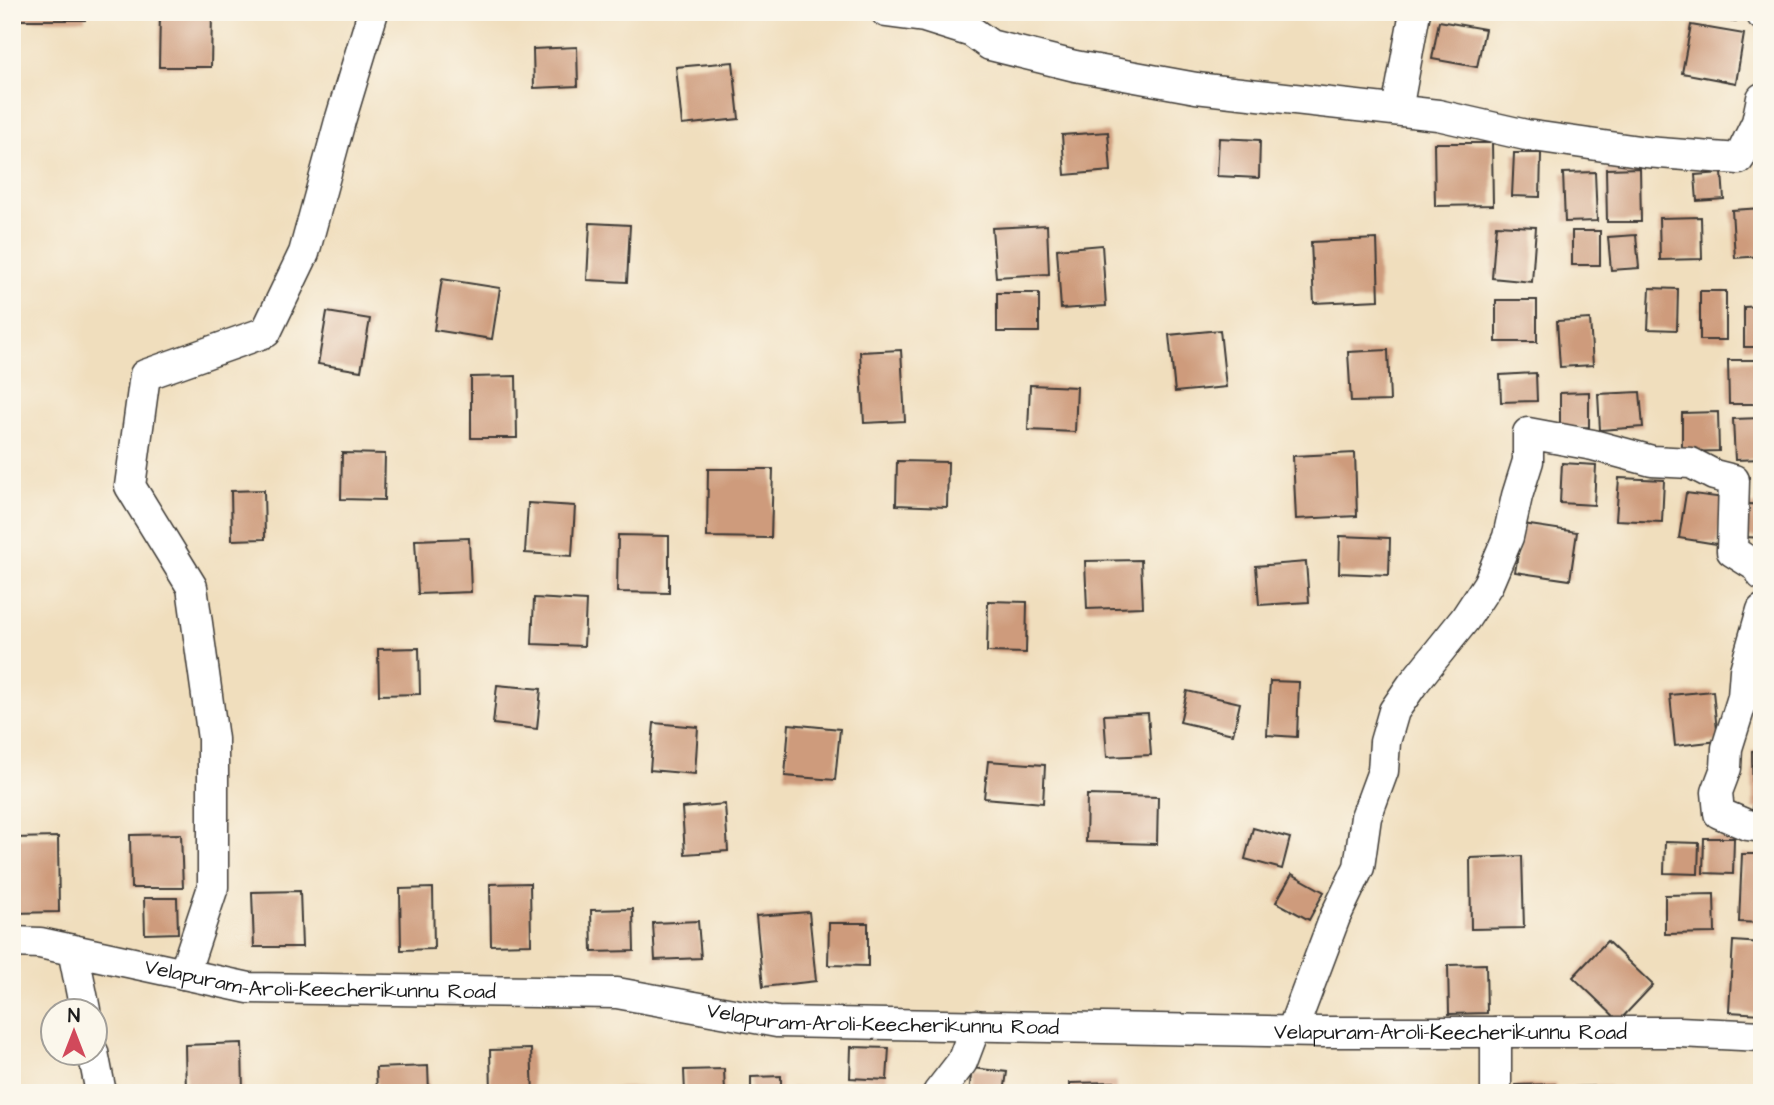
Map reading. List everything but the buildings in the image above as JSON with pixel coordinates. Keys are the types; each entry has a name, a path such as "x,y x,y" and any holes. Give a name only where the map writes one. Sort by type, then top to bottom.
{"street":[{"path":"184,974 213,887 213,739 192,587 130,485 145,375 266,332 304,253 373,12"},
{"path":"886,12 924,18 972,32 990,45 1075,66 1196,88 1438,115 1526,135 1751,164 1762,97"},
{"path":"1397,110 1415,12"},
{"path":"1292,1031 1335,917 1359,867 1366,817 1383,771 1385,742 1394,711 1489,584 1508,537 1528,461 1528,433 1593,445 1651,461 1690,463 1714,475 1734,480 1732,551 1759,568 1762,575"},
{"path":"1762,610 1745,670 1743,697 1727,748 1726,768 1717,792 1719,813 1747,825 1762,827"},
{"name":"Velapuram-Aroli-Keecherikunnu Road","path":"12,942 40,943 248,988 617,993 777,1023 1292,1031 1679,1032 1762,1036"},
{"path":"73,950 82,996"},
{"path":"937,1093 962,1062 976,1025"},
{"path":"1496,1032 1496,1093"},
{"path":"96,1066 102,1093"}]}
